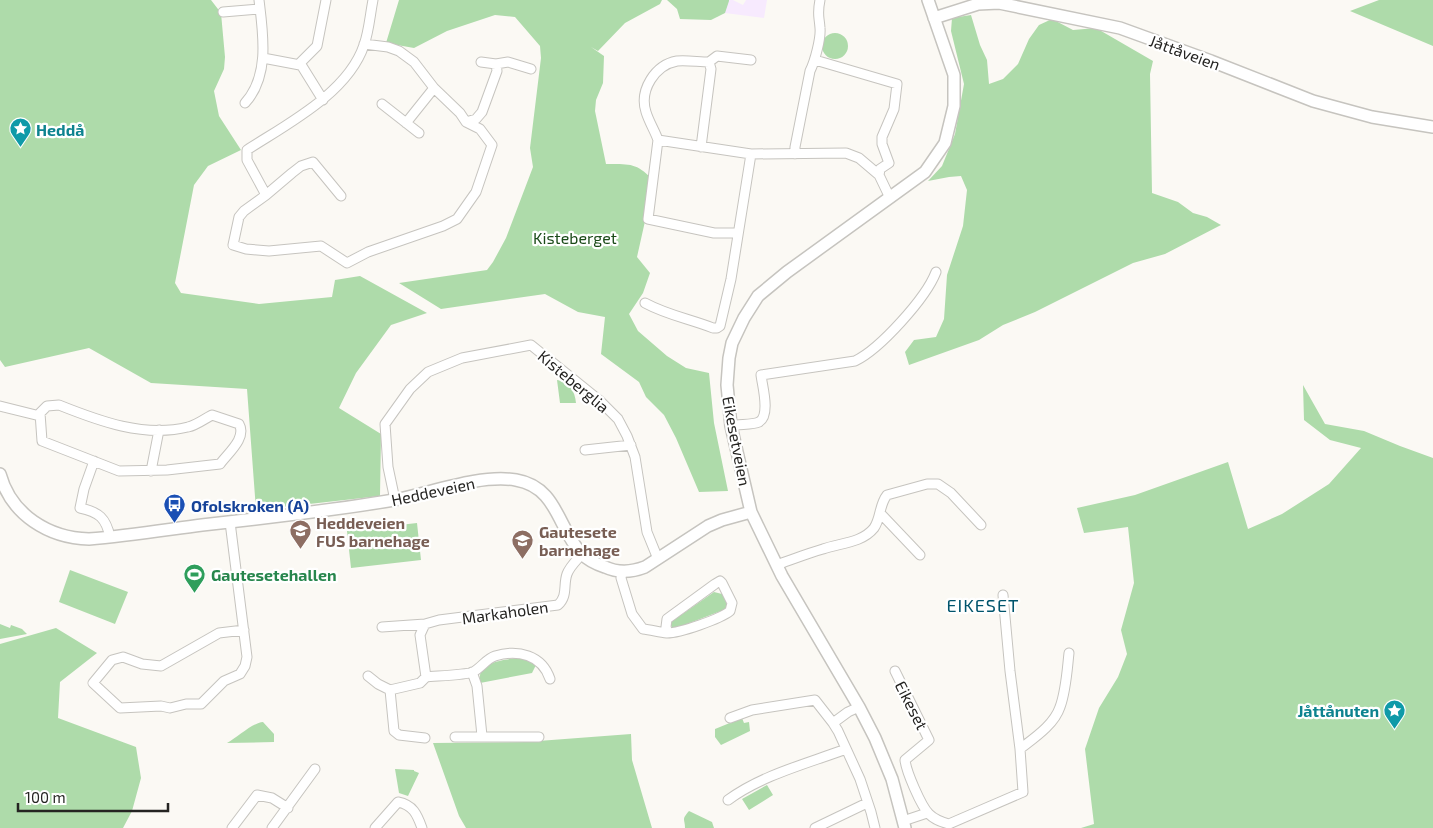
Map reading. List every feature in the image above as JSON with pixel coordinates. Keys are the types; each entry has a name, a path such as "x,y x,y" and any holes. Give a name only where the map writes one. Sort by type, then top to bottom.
{"main road":[{"name":"Eikesetveien","path":"904,825 898,797 884,758 859,707 776,566 751,512 731,426 727,386 729,358 737,330 751,306 768,287 925,172 945,143 954,106 954,75 928,0"},
{"name":"Jåttåveien","path":"934,18 978,4 999,4 1110,26 1211,61 1321,103 1372,118 1433,126"},
{"name":"Heddeveien","path":"0,474 6,490 21,512 39,526 58,534 79,539 110,537 330,510 395,500 486,479 517,480 534,487 547,498 582,554 596,564 611,570 622,571 636,570 650,565 708,526 751,512"}],"street":[{"path":"300,65 317,46 326,0"},
{"path":"266,195 247,160 247,150 323,100 342,82 352,68 364,44 373,0"},
{"path":"795,154 810,71 815,60 820,32 817,13 820,0"},
{"path":"223,12 259,4 264,47 263,58 261,72 252,93 245,103"},
{"path":"341,196 313,162 301,166 244,211 239,217 233,245 246,249 269,251 322,246 346,263 368,252 443,226 457,218 476,192 492,145 480,129 466,122 460,113 434,88 414,62 399,51 388,47 364,44"},
{"path":"737,233 714,233 648,219 658,140 645,110 645,94 649,81 658,71 672,63 679,61 709,62 717,56 751,60"},
{"path":"263,58 300,65 323,100"},
{"path":"815,60 897,84 894,109 882,137 882,144 888,163 880,170 879,175"},
{"path":"481,62 496,64 508,62 531,69"},
{"path":"701,147 711,69 709,62"},
{"path":"466,122 476,119 482,112 497,71 496,64"},
{"path":"406,123 434,88"},
{"path":"382,104 419,133"},
{"path":"658,140 752,154 846,153 859,158 879,175 890,198"},
{"path":"645,303 660,311 718,328 722,322 752,154"},
{"path":"731,426 759,422 762,418 766,409 761,375 855,361 863,357 905,317 932,282 936,272"},
{"name":"Kisteberglia","path":"395,500 388,467 385,424 410,389 428,372 462,358 531,345 609,409 618,419 631,445 638,469 647,532 658,559"},
{"path":"59,405 98,421 127,427 159,430 188,427 212,415 239,424 241,430 237,442 220,464 151,471 119,471 42,441 40,416 40,413 47,406 59,405"},
{"path":"0,406 40,416"},
{"path":"151,471 159,430"},
{"path":"585,450 631,445"},
{"path":"94,461 84,489 80,508 87,509 102,518 108,526 110,537"},
{"path":"776,566 816,551 863,537 875,526 881,514 882,503 887,495 927,484 938,484 952,493 981,526"},
{"path":"881,514 920,555"},
{"path":"230,522 244,630 246,657 243,671 224,681 201,704 186,704 170,708 161,706 120,708 93,683 112,660 123,657 142,664 161,666 220,633 244,630"},
{"name":"Markaholen","path":"382,627 425,624 439,620 558,605 564,598 566,575 582,554"},
{"path":"622,571 621,578 632,614 643,629 668,633 690,628 730,611 732,603 722,584 720,582 715,584 668,619 666,627 668,633"},
{"path":"904,825 927,813 936,820 949,824 1023,792 1003,595"},
{"path":"425,624 420,635 426,677"},
{"path":"368,676 390,690 420,683 426,677 472,672 485,661 495,656 525,653 542,665 550,679"},
{"path":"1020,749 1050,723 1060,708 1067,675 1069,653"},
{"name":"Eikeset","path":"895,671 930,740 905,760 906,769 927,813"},
{"path":"472,672 477,686 482,736"},
{"path":"390,690 394,731 399,735 425,738"},
{"path":"730,718 752,710 815,700 833,723 846,749 860,779 875,828"},
{"path":"833,723 848,712 859,707"},
{"path":"455,737 539,737"},
{"path":"728,800 772,776 846,749"},
{"path":"272,828 316,769"},
{"path":"232,828 258,795 272,798 288,808"},
{"path":"375,828 398,802 408,804 416,813 422,828"},
{"path":"815,828 867,804"}],"shaded area":[{"path":"676,0 733,0 743,5 746,0 767,0 764,18 725,13"}],"green space":[{"path":"0,0 211,0 221,13 225,57 224,69 214,91 219,116 241,150 208,166 194,185 175,283 181,293 259,304 332,297 335,280 360,276 427,313 391,325 356,373 339,408 381,434 380,496 256,510 247,389 151,383 89,348 5,367 0,360"},
{"name":"Kisteberget","path":"399,0 662,0 660,4 625,23 598,51 591,47 604,56 603,83 596,100 595,111 606,164 633,166 643,171 654,181 637,257 650,273 643,293 629,314 638,331 667,356 686,368 709,373 714,423 728,491 699,492 664,415 646,397 639,382 601,354 605,317 578,312 545,294 441,309 399,283 487,270 493,262 506,238 533,167 530,148 541,58 540,46 515,17 495,15 447,31 414,48 386,43"},
{"path":"667,0 729,1 725,13 711,20 680,19 677,9"},
{"path":"1379,0 1433,0 1433,46 1350,11"},
{"path":"971,15 980,45 987,60 989,84 1003,79 1018,64 1029,39 1039,25 1052,19 1073,30 1096,28 1153,61 1150,74 1152,193 1178,202 1193,213 1207,217 1221,225 1165,254 1133,263 1035,312 1003,325 979,340 909,365 905,352 914,340 936,337 944,319 947,275 963,226 967,190 961,176 928,181 942,166 955,134 964,84 951,31 952,18"},
{"path":"835,33 844,37 848,46 844,55 835,59 826,55 822,46 826,37"},
{"path":"557,380 565,382 571,387 576,403 560,403"},
{"path":"1303,385 1325,424 1364,431 1433,458 1433,828 1081,828 1094,824 1085,749 1099,708 1118,677 1127,654 1121,630 1134,583 1128,527 1084,533 1077,508 1135,495 1228,462 1248,529 1282,514 1329,484 1361,448 1330,440 1304,420"},
{"path":"417,523 421,560 351,568 347,531"},
{"path":"70,570 128,592 115,624 59,602"},
{"path":"714,592 722,594 726,599 726,609 674,629 671,626 671,622"},
{"path":"0,624 10,628 11,625 22,629 27,634 0,639"},
{"path":"56,628 97,653 60,682 58,718 136,747 141,778 132,811 123,828 0,828 0,644"},
{"path":"524,658 536,665 532,673 480,683 480,676 486,666 498,661"},
{"path":"742,718 744,723 749,722 750,731 721,745 715,737 715,729"},
{"path":"263,722 274,734 274,742 227,743 250,728"},
{"path":"631,734 632,760 652,828 466,828 459,816 433,743 525,742"},
{"path":"395,769 414,770 419,773 408,796 399,793"},
{"path":"767,785 773,795 749,810 742,799"},
{"path":"689,811 712,822 714,828 685,828 684,818"}],"place":[{"name":"Heddå","path":"20,148"},
{"name":"Ofolskroken (A)","path":"175,524"},
{"name":"Heddeveien FUS barnehage","path":"300,550"},
{"name":"Gautesete barnehage","path":"523,559"},
{"name":"Gautesetehallen","path":"195,593"},
{"name":"Jåttånuten","path":"1395,729"}],"district":[{"name":"EIKESET","path":"983,605"}]}
